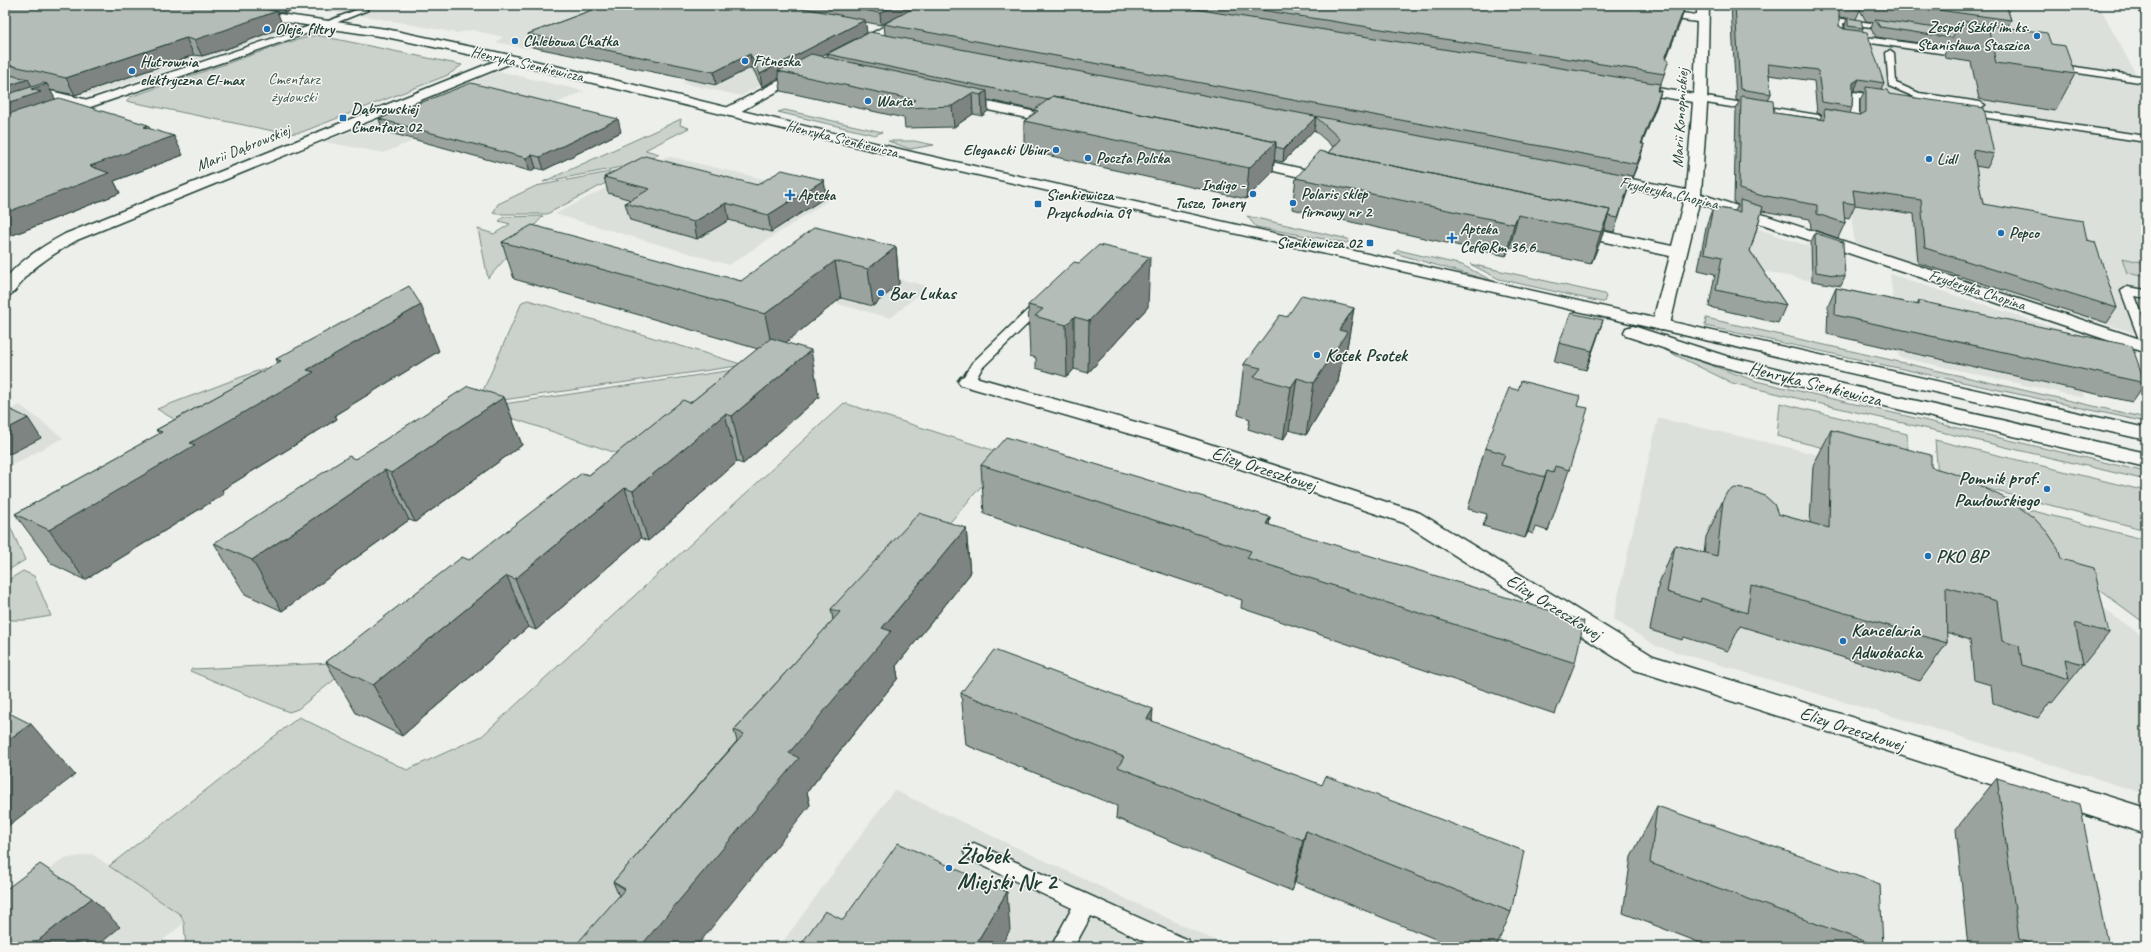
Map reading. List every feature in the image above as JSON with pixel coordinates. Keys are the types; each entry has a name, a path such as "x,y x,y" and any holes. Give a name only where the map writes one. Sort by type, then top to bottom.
{"street":[{"name":"Henryka Sienkiewicza","path":"192,5 386,33 510,59 729,112 1490,288 1661,324 2146,434"},
{"path":"844,51 868,33 882,31 932,5"},
{"path":"1597,5 1703,12"},
{"path":"2142,5 2146,12"},
{"name":"Marii Konopnickiej","path":"1661,324 1664,306 1693,196 1700,99 1703,12"},
{"path":"5,132 325,24"},
{"path":"868,33 892,42"},
{"name":"Marii Dąbrowskiej","path":"5,292 11,281 27,266 52,248 71,237 510,59"},
{"path":"729,112 815,67"},
{"path":"8,86 90,104"},
{"path":"1622,86 1700,99"},
{"path":"944,96 1077,125"},
{"path":"1233,158 1343,181"},
{"name":"Fryderyka Chopina","path":"1591,176 1693,196 2146,347"},
{"path":"1562,228 1679,253"},
{"name":"Henryka Sienkiewicza","path":"1490,288 1719,360 1797,380 2146,460"},
{"name":"Elizy Orzeszkowej","path":"968,381 1174,440 1412,518 1644,663 2146,821"}],"lane":[{"path":"325,24 364,10"},
{"path":"1901,29 1839,20 1840,36 1974,55"},
{"path":"1890,54 1892,84 1917,95 2121,126 2126,136"},
{"path":"2045,65 2146,80"},
{"path":"1700,99 1854,124 1854,95 1894,101"},
{"path":"41,101 55,96"},
{"path":"1909,104 2146,139"},
{"path":"2146,294 2127,290 2146,342"},
{"path":"968,381 977,366 1049,295"},
{"path":"974,852 1180,947"},
{"path":"1062,947 1086,904"}],"shaded area":[{"path":"282,5 637,5 528,49 496,42 503,37 472,30 457,33 376,18"},
{"path":"1825,5 2099,5 2146,93 2146,336 2090,320 1855,245"},
{"path":"209,17 291,29 93,95 57,86"},
{"path":"846,41 741,96 682,83 713,69"},
{"path":"498,71 584,91 518,120 480,112 384,153 325,142"},
{"path":"667,156 835,196 729,265 555,214"},
{"path":"1721,216 1811,247 1812,281 1698,258 1701,243 1708,224"},
{"path":"812,258 928,286 891,318 772,287"},
{"path":"1890,274 2071,333 2084,398 1899,357"},
{"path":"20,405 63,438 5,469 5,412"},
{"path":"1658,418 1783,446 1914,479 2146,638 2146,794 1952,734 1656,646 1613,619"},
{"name":"Żłobek Miejski Nr 2","path":"894,790 1229,947 779,947"},
{"path":"92,854 181,915 184,923 155,947 5,947 5,905 63,859"}],"green space":[{"name":"Cmentarz żydowski","path":"316,35 462,65 448,75 302,132 288,134 126,101 130,97 286,43"},
{"path":"785,110 882,132 875,135 778,112"},
{"path":"681,119 680,125 689,128 645,150 659,154 643,163 543,182"},
{"path":"888,141 914,141 934,145 910,149"},
{"path":"636,167 547,214 493,213 498,204 536,186"},
{"path":"543,216 488,278 478,229 494,234 510,224 499,221 504,217"},
{"path":"1247,216 1349,240 1347,243 1256,227"},
{"path":"1398,250 1462,265 1495,282 1394,253"},
{"path":"2122,258 2146,263 2146,277 2127,273"},
{"path":"1470,264 1604,294 1606,296 1604,302 1601,302 1499,279"},
{"path":"528,300 744,365 489,402 479,400 522,302"},
{"path":"1706,318 2146,418 2146,422 1705,326"},
{"path":"1659,347 1756,381 2146,472 2146,480 1732,383"},
{"path":"265,368 301,381 207,439 157,409"},
{"path":"747,368 634,459 485,409 490,406"},
{"path":"844,403 1008,455 584,947 186,947 184,923 181,915 109,866 299,717 407,770 482,736"},
{"path":"1780,403 1907,434 1909,470 1777,436"},
{"path":"1935,440 2146,491 2146,530 1938,476"},
{"path":"1952,490 2146,540 2146,624 2034,542"},
{"path":"5,515 25,560 5,572"},
{"path":"23,571 34,576 51,616 27,620 5,620 5,582"},
{"path":"356,662 298,709 289,712 190,671 192,669"}],"building":[{"path":"5,5 256,5 249,7 277,11 194,40 186,38 66,78 5,64"},
{"path":"605,5 787,5 865,20 760,74 750,54 714,72 528,34"},
{"path":"836,5 896,5 880,13"},
{"path":"919,5 1170,5 1660,84 1657,91 1661,91 1641,144 1644,144 1637,164 884,24"},
{"path":"1230,5 1654,5 1684,9 1665,59 1669,60 1664,74"},
{"path":"1735,5 1858,5 1860,9 1839,7 1839,26 1844,29 1867,32 1884,83 1859,79 1853,83 1852,107 1822,102 1818,70 1768,64 1771,94 1740,89"},
{"path":"1902,5 2006,5 2011,20"},
{"path":"1848,18 1861,20 1863,28 1848,26"},
{"path":"1875,19 1956,31 1952,38 1880,27"},
{"path":"1960,21 2047,33 2051,44 2065,46 2075,74 1996,63 1988,27 1961,24"},
{"path":"870,32 1632,176 1618,218 1608,216 1610,210 1328,153 1340,139 1316,117 1284,149 1276,147 1276,142 1053,96 1048,100 827,54"},
{"path":"811,54 987,91 981,95 972,93 952,106 903,108 915,100 778,71"},
{"path":"5,74 28,79 5,87"},
{"path":"44,83 47,84 31,89 41,92 5,104 5,95"},
{"path":"471,83 618,119 540,157 532,155 526,158 379,119"},
{"path":"1866,87 1887,90 1889,94 1984,108 1994,154 1973,150 1983,204 2083,221 2087,240 2095,242 2117,308 1925,248 1921,200 1853,190 1855,204 1843,202 1845,223 1817,214 1817,205 1766,197 1739,189 1741,96 1773,101 1774,113 1825,120 1824,109 1860,115 1866,112"},
{"path":"1053,96 1276,142 1249,168 1024,121 1038,111 1034,110"},
{"path":"59,98 148,125 144,127 174,136 90,166 109,173 5,213 5,115"},
{"path":"1319,151 1610,210 1601,232 1518,215 1514,224 1296,178"},
{"path":"645,156 757,185 782,170 824,180 768,215 726,203 694,222 625,203 650,189 604,177"},
{"path":"1740,200 1763,207 1750,251 1786,305 1716,290 1722,257 1704,253 1713,207 1740,212"},
{"path":"532,225 741,281 815,227 896,247 868,269 835,261 765,314 502,242"},
{"path":"1815,233 1843,242 1845,277 1816,272"},
{"path":"1099,245 1150,257 1089,321 1074,317 1066,325 1035,316 1043,309 1028,305 1074,262 1079,263"},
{"path":"409,286 421,305 307,370 314,372 190,443 195,445 49,530 15,514 162,432 156,430 281,361 276,359"},
{"path":"1836,288 1919,305 1919,301 2132,346 2145,383 1835,315"},
{"path":"1302,295 1354,308 1339,330 1347,332 1314,383 1297,378 1291,387 1254,377 1261,368 1244,364 1280,315 1287,317"},
{"path":"1571,313 1603,320 1592,351 1559,343"},
{"path":"771,338 811,350 732,416 725,414 633,491 625,488 515,579 507,576 373,685 326,662 462,557 469,560 582,473 589,475 683,400 690,403"},
{"path":"1521,381 1580,396 1577,406 1588,408 1569,470 1555,466 1553,473 1547,471 1545,477 1501,465 1505,454 1485,448 1509,388 1518,390"},
{"path":"468,386 504,397 391,473 385,470 252,560 214,543 349,456 355,459"},
{"path":"5,407 28,418 5,430"},
{"path":"1831,430 1931,455 1931,467 1958,475 2011,501 2034,518 2048,533 2058,548 2061,559 2094,568 2109,633 2075,623 2083,664 2065,659 2069,679 2022,665 2019,646 2002,641 1997,601 1946,587 1947,643 1751,585 1747,613 1701,598 1700,602 1667,592 1675,545 1717,556 1723,500 1727,492 1735,488 1750,490 1765,496 1774,504 1778,514 1829,528"},
{"path":"1006,437 1270,517 1266,524 1584,621 1575,663 1247,558 1251,551 981,465"},
{"path":"919,513 966,528 882,628 891,631 789,753 799,758 640,947 574,947 625,889 613,882 744,734 734,730 840,612 831,609"},
{"path":"994,650 1153,709 1147,719 1322,785 1326,776 1524,851 1511,912 1306,831 1303,840 1118,767 1124,757 961,693"},
{"path":"5,711 31,724 5,742"},
{"path":"1997,778 2080,804 2108,947 2035,947 2035,945 2019,939"},
{"path":"1657,806 1880,884 1883,947 1650,863"},
{"path":"898,843 1007,892 974,947 799,947 825,911 843,920"},
{"path":"40,864 92,898 30,947 5,947 5,890"}],"place":[{"name":"Oleje, filtry","path":"267,29"},
{"name":"Zespół Szkół im ks. Stanisława Staszica","path":"2037,36"},
{"name":"Chlebowa Chatka","path":"515,41"},
{"name":"Fitneska","path":"745,61"},
{"name":"Hutrownia elektryczna El-max","path":"132,71"},
{"name":"Warta","path":"868,101"},
{"name":"Dąbrowskiej Cmentarz 02","path":"343,118"},
{"name":"Elegancki Ubiur","path":"1056,150"},
{"name":"Poczta Polska","path":"1088,158"},
{"name":"Lidl","path":"1929,159"},
{"name":"Indigo - Tusze, Tonery","path":"1253,194"},
{"name":"Apteka","path":"790,195"},
{"name":"Polaris sklep firmowy nr 2","path":"1293,203"},
{"name":"Sienkiewicza Przychodnia 09","path":"1038,204"},
{"name":"Pepco","path":"2001,233"},
{"name":"Apteka Cef@Rm 36,6","path":"1452,238"},
{"name":"Sienkiewicza 02","path":"1370,243"},
{"name":"Bar Lukas","path":"881,293"},
{"name":"Kotek Psotek","path":"1317,355"},
{"name":"Pomnik prof. Pawłowskiego","path":"2047,489"},
{"name":"PKO BP","path":"1928,556"},
{"name":"Kancelaria Adwokacka","path":"1843,641"},
{"name":"Żłobek Miejski Nr 2","path":"949,868"}]}
